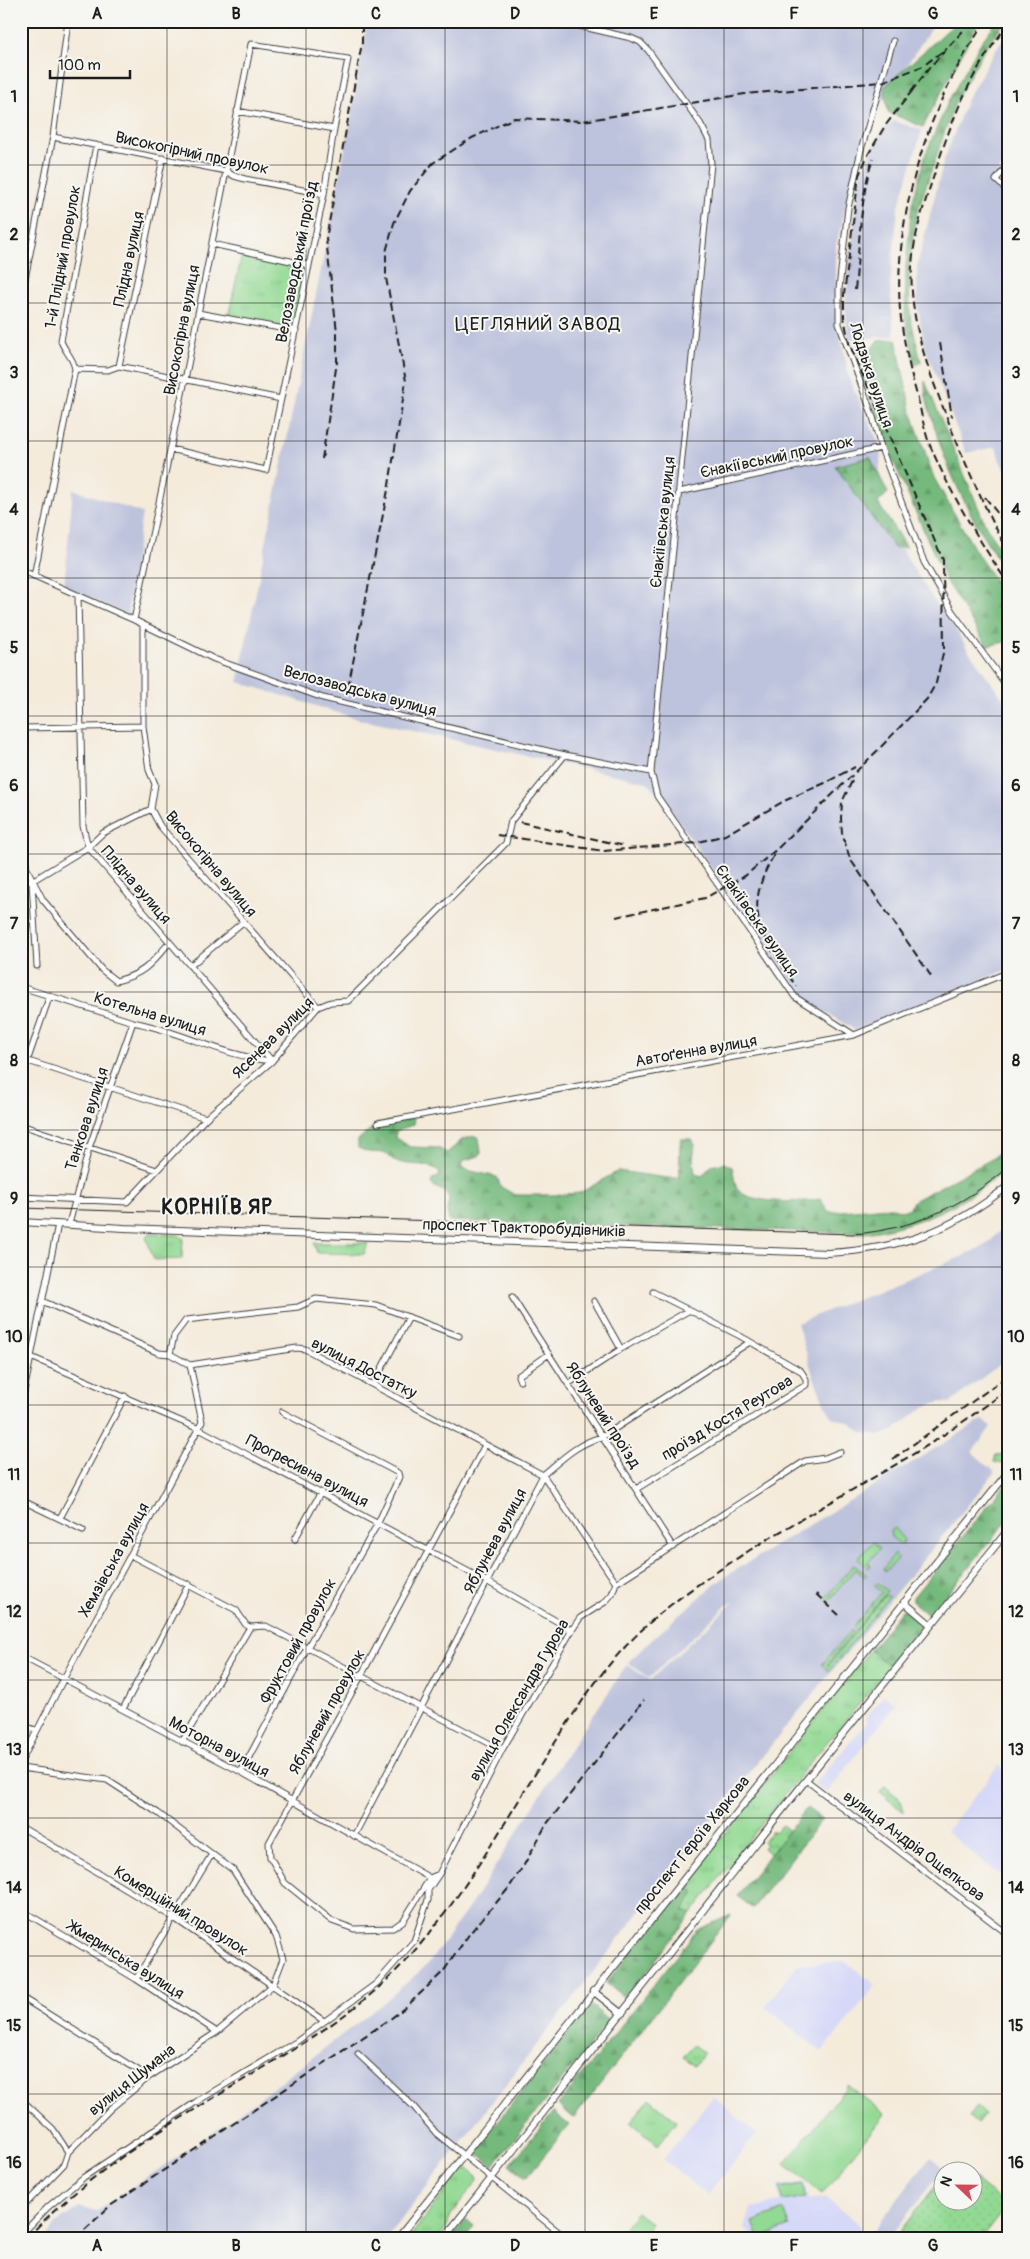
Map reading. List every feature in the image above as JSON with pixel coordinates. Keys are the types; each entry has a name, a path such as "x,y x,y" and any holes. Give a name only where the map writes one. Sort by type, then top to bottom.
{"main road":[{"name":"проспект Тракторобудівників","path":"21,1222 842,1252 861,1251 894,1245 929,1234 967,1215 1009,1185"},
{"name":"проспект Героїв Харкова","path":"398,2238 1009,1471"},
{"path":"444,2238 806,1780 1009,1529"},
{"path":"904,1602 931,1625"},
{"path":"593,1991 622,2014"}],"street":[{"path":"21,299 54,137 68,21"},
{"name":"Єнакіївська вулиця","path":"558,21 631,38 640,42 648,50 700,123 709,140 711,164 651,772 657,796 795,997 854,1035"},
{"name":"Лодзька вулиця","path":"893,40 861,150 848,208 839,289 839,324 873,417 881,448 924,562 952,611 1009,689"},
{"name":"Велозаводський проїзд","path":"170,449 266,470 324,194 334,129 348,59 251,44"},
{"name":"Високогірна вулиця","path":"134,620 185,380 251,44"},
{"path":"237,111 334,129"},
{"name":"Високогірний провулок","path":"54,137 226,171 234,176 245,179 324,194"},
{"name":"1-й Плідний провулок","path":"75,369 73,359 64,350 61,340 96,145"},
{"name":"Плідна вулиця","path":"119,366 163,158"},
{"path":"1009,163 996,180 1009,192"},
{"path":"212,244 309,265"},
{"path":"198,313 296,331"},
{"path":"34,576 75,369 108,370 119,366 281,399"},
{"name":"Єнакіївський провулок","path":"679,492 881,448"},
{"name":"Велозаводська вулиця","path":"21,570 143,624 214,659 323,698 565,755 651,772"},
{"name":"Плідна вулиця","path":"78,595 79,728 83,826 88,847 272,1061"},
{"name":"Високогірна вулиця","path":"143,624 144,726 148,770 156,784 151,808 160,826 318,1007"},
{"path":"21,728 144,726"},
{"name":"Ясенева вулиця","path":"21,1197 126,1202 206,1118 272,1061 318,1007 331,1002 348,1001 506,843 511,821 565,755"},
{"path":"21,756 26,867 43,900 102,970 116,981 129,978 149,967 169,943"},
{"path":"21,882 32,881 88,847 103,832 151,808"},
{"path":"32,881 37,966"},
{"path":"190,966 244,922"},
{"name":"Автоґенна вулиця","path":"378,1123 854,1035 1009,972"},
{"name":"Котельна вулиця","path":"21,987 152,1026 248,1058 272,1061"},
{"path":"21,1079 50,995"},
{"name":"Танкова вулиця","path":"69,1224 89,1148 109,1087 134,1022"},
{"path":"28,1061 206,1118"},
{"path":"21,1125 157,1170"},
{"path":"21,1406 58,1224"},
{"path":"653,1292 750,1342"},
{"name":"Яблуневий проїзд","path":"512,1297 673,1546"},
{"path":"170,1354 178,1328 186,1320 298,1307 316,1299 376,1304 459,1336"},
{"path":"42,1300 159,1353 170,1354 190,1365 202,1422 199,1429"},
{"path":"594,1302 622,1349"},
{"path":"568,1384 622,1349 688,1311"},
{"path":"373,1385 409,1317"},
{"name":"проїзд Костя Реутова","path":"636,1489 806,1385 806,1379 801,1371 750,1342"},
{"name":"Яблунева вулиця","path":"354,1836 544,1476 572,1450 591,1439 602,1437 750,1342"},
{"name":"вулиця Достатку","path":"190,1365 297,1348 305,1349 544,1476 616,1583"},
{"path":"520,1381 518,1376 549,1354"},
{"name":"Прогресивна вулиця","path":"21,1356 31,1357 199,1429 488,1582 572,1630"},
{"path":"60,1518 125,1396"},
{"name":"Фруктовий провулок","path":"241,1772 307,1648 378,1523 399,1477 398,1473 282,1412"},
{"name":"Хемзівська вулиця","path":"21,1762 36,1730 199,1429"},
{"name":"Яблуневий провулок","path":"430,1878 403,1921 394,1928 354,1929 332,1921 285,1883 270,1857 269,1843 362,1676 485,1445"},
{"name":"вулиця Олександра Гурова","path":"21,2235 48,2207 84,2176 196,2102 296,2042 368,1991 398,1962 414,1941 428,1900 428,1890 439,1874 502,1750 580,1618 605,1602 612,1594 616,1583 805,1461 825,1458 840,1452"},
{"path":"295,1538 320,1492"},
{"path":"21,1500 83,1530"},
{"path":"130,1555 236,1610 242,1621 250,1627 266,1626 502,1750"},
{"path":"123,1709 189,1584"},
{"path":"182,1742 250,1627"},
{"name":"Моторна вулиця","path":"21,1656 241,1772 430,1878"},
{"path":"21,1725 36,1730"},
{"path":"21,1768 107,1780 158,1813 233,1870 276,1936 283,1959 274,1986"},
{"name":"вулиця Андрія Ощепкова","path":"806,1780 1009,1935"},
{"name":"Комерційний провулок","path":"21,1827 174,1918 324,2021"},
{"path":"136,1979 212,1854"},
{"path":"430,1878 439,1874"},
{"name":"Жмеринська вулиця","path":"21,1910 136,1979 217,2032"},
{"name":"вулиця Шумана","path":"22,2206 64,2164 68,2152 111,2108 149,2077 217,2032 274,1986"},
{"path":"21,1997 149,2077"},
{"path":"358,2054 413,2106 436,2133 566,2238"},
{"path":"21,2100 53,2129 68,2152"},
{"path":"999,2238 1009,2225"}],"shaded area":[{"path":"367,21 936,21 867,125 836,245 836,317 850,381 881,448 878,504 909,562 940,610 946,612 968,650 1009,707 1009,969 855,1030 800,997 665,801 647,782 358,719 238,682 349,130"},
{"path":"1009,33 1009,157 991,183 1009,197 1009,474 1000,461 996,447 966,453 925,347 917,304 917,266 944,160 967,99 996,49"},
{"path":"894,121 922,130 898,209 890,284 894,336 849,339 845,306 860,176 881,132"},
{"path":"73,489 142,513 127,614 64,587"},
{"path":"1009,1220 1009,1357 950,1403 940,1402 924,1407 894,1430 882,1435 863,1433 850,1423 833,1418 825,1405 813,1375 797,1323 961,1257 989,1243"},
{"path":"982,1420 991,1427 972,1452 995,1472 727,1799 387,2238 44,2238 63,2218 80,2208 97,2211 222,2127 382,2004 428,1964 472,1903 566,1755 627,1665 650,1680 735,1601 726,1606 649,1678 628,1662 679,1615 724,1577"},
{"path":"884,1695 896,1704 827,1793 814,1784 867,1722 865,1718"},
{"path":"999,1765 1009,1773 1009,1866 1001,1876 946,1832"},
{"path":"844,1961 876,1985 822,2052 765,2007 797,1965"},
{"path":"713,2097 757,2133 707,2195 663,2159"},
{"path":"930,2158 936,2162 932,2162 932,2183 889,2238 867,2238"},
{"path":"805,2182 808,2200 826,2197 861,2227 852,2238 755,2238 745,2229 751,2208 780,2202 778,2186"}],"green space":[{"path":"958,21 979,21 923,127 888,112 884,87"},
{"path":"997,21 1006,21 985,48 955,102 916,215 909,268 910,316 921,362 915,365 905,316 906,265 912,204 926,153 950,98 980,44"},
{"path":"242,254 306,269 295,327 292,329 228,317"},
{"path":"896,339 911,411 934,478 979,557 1009,600 1009,641 987,646 947,583 888,449 860,366 877,341"},
{"path":"925,381 986,526 1009,563 1009,576 974,520 954,480 929,409"},
{"path":"870,457 888,493 878,503 906,547 894,548 835,466"},
{"path":"413,1118 414,1124 396,1132 395,1137 410,1147 438,1148 447,1153 463,1139 475,1136 479,1138 481,1152 479,1156 463,1161 461,1166 467,1170 497,1177 501,1187 515,1195 580,1193 618,1171 679,1178 681,1139 691,1139 695,1145 693,1159 695,1174 702,1176 711,1166 724,1163 732,1167 737,1188 744,1195 777,1201 820,1199 829,1212 890,1207 902,1211 910,1208 913,1201 992,1159 1009,1141 1009,1167 976,1192 941,1211 904,1225 864,1233 449,1221 447,1211 449,1198 445,1192 431,1183 433,1179 440,1176 439,1171 426,1166 398,1162 386,1153 368,1152 358,1148 358,1140 378,1123"},
{"path":"149,1234 178,1235 183,1238 182,1259 154,1260 146,1237"},
{"path":"314,1243 368,1243 364,1254 360,1254 317,1253"},
{"path":"1009,1449 1009,1457 1003,1464 994,1462 996,1455 1005,1454"},
{"path":"1009,1480 1009,1518 931,1614 927,1614 913,1602 913,1597"},
{"path":"894,1528 904,1540 901,1545 891,1537 890,1531"},
{"path":"873,1542 880,1548 868,1563 871,1566 868,1568 858,1559"},
{"path":"894,1554 898,1559 886,1571 883,1569"},
{"path":"854,1564 867,1575 865,1577 855,1569 828,1602 825,1599"},
{"path":"877,1583 887,1591 856,1630 853,1627 882,1592 875,1586"},
{"path":"885,1595 889,1597 829,1671 822,1665 851,1630 853,1632 828,1666"},
{"path":"902,1610 907,1610 921,1622 921,1626 890,1667 870,1650"},
{"path":"870,1650 890,1667 813,1759 691,1914 683,1911 694,1893 685,1884"},
{"path":"885,1786 901,1800 904,1812 880,1793"},
{"path":"807,1808 822,1819 753,1908 737,1896"},
{"path":"782,1825 790,1831 771,1855 763,1848 766,1844 763,1842 772,1831 775,1832"},
{"path":"685,1884 695,1893 683,1911 691,1914 626,1999 606,1983"},
{"path":"731,1915 574,2118 558,2105 697,1930"},
{"path":"590,2004 609,2021 493,2166 475,2151"},
{"path":"693,2045 704,2053 694,2066 683,2057"},
{"path":"848,2085 885,2114 822,2194 785,2164"},
{"path":"650,2099 677,2121 658,2145 630,2122"},
{"path":"977,2107 985,2114 977,2124 969,2117"},
{"path":"553,2112 569,2125 526,2178 510,2165"},
{"path":"468,2169 477,2176 478,2180 451,2215 446,2228 438,2238 409,2238 461,2170"},
{"path":"803,2184 805,2198 782,2201 780,2188"},
{"path":"982,2185 1007,2206 982,2238 895,2237 932,2191 932,2212 982,2212"},
{"path":"784,2210 790,2226 759,2238 753,2222"},
{"path":"637,2212 652,2224 641,2238 630,2238 621,2231"},
{"path":"466,2219 474,2226 465,2238 451,2238"}],"tram line":[{"path":"21,1208 853,1234 875,1232 896,1227 937,1213 974,1193 1009,1167"}],"railway":[{"path":"322,459 337,362 337,332 326,239 362,43 362,21"},
{"path":"911,92 930,67 972,21"},
{"path":"986,21 966,52 948,86 932,122 919,159 909,197 903,235 899,273 900,310 910,366 930,444 940,468 977,536 1009,585"},
{"path":"1009,23 976,72 945,141 919,225 912,266 914,309 923,351 930,372 972,479 1009,552"},
{"path":"348,687 389,485 406,381 386,278 386,252 394,223 410,191 433,163 472,138 514,118 583,121 745,94 882,82 923,66 947,48"},
{"path":"616,917 705,898 745,876 777,849 877,751 927,699 936,683 944,649 943,560 849,343 844,317 844,295 859,175 885,126 915,87"},
{"path":"855,290 865,189 873,159"},
{"path":"940,343 952,417"},
{"path":"985,497 1009,528"},
{"path":"497,835 604,851 695,843 725,835 784,801 855,767"},
{"path":"852,781 842,802 841,818 842,833 850,859 931,976"},
{"path":"520,822 625,846"},
{"path":"774,855 758,893 757,909 760,924 766,938 796,986"},
{"path":"893,1459 1009,1375"},
{"path":"27,2238 80,2188 109,2166 170,2125 322,2031 377,1989 405,1961 455,1899 576,1710 608,1667 639,1633 669,1606 750,1550 923,1448 1009,1389"},
{"path":"816,1594 839,1615"},
{"path":"76,2238 110,2206 389,2020 443,1972 470,1933 508,1889 524,1865 546,1825 644,1700"}],"district":[{"name":"ЦЕГЛЯНИЙ ЗАВОД","path":"538,324"},
{"name":"КОРНІЇВ ЯР","path":"217,1207"}]}
